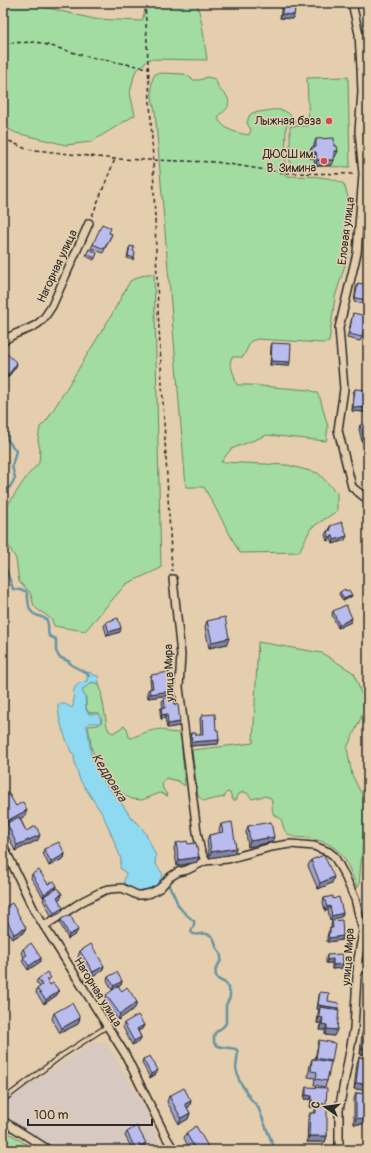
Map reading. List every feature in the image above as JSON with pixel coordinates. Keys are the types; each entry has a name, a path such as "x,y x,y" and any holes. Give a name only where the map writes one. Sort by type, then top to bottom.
{"street":[{"name":"Еловая улица","path":"352,3 359,34 362,92 359,131 366,174 357,253 339,328 344,389 338,430 352,488 368,500"},
{"name":"Нагорная улица","path":"3,342 11,336 39,323 45,316 52,306 89,223"},
{"name":"улица Мира","path":"173,579 181,655 178,687 197,832 200,848 205,861"},
{"name":"улица Мира","path":"44,926 83,901 105,890 110,888 122,888 137,895 151,893 160,888 170,877 178,872 187,870 205,861 228,859 279,845 290,844 322,848 334,856 355,899 365,940 358,958 356,1015 339,1110 339,1150"},
{"name":"Нагорная улица","path":"3,846 25,893 124,1054 174,1150"},
{"path":"357,973 368,962"},
{"path":"3,1121 49,1150"}],"lane":[{"path":"3,1100 61,1056 106,1027"}],"path":[{"path":"146,3 158,309 173,579"},
{"path":"3,43 36,42 88,57 149,68"},
{"path":"3,138 26,149 115,159 216,162 296,174 366,174"},
{"path":"89,223 115,159"}],"shaded area":[{"path":"368,863 368,925 364,923 361,889"},
{"path":"102,1041 107,1045 142,1102 163,1150 53,1150 3,1117 3,1104 94,1042"}],"green space":[{"path":"3,3 45,3 44,7 94,19 142,21 147,3 197,3 202,24 207,60 149,59 135,72 130,93 135,115 91,142 66,145 16,133 3,126"},
{"path":"155,74 184,74 194,80 200,80 207,77 215,79 220,90 226,94 229,101 227,109 220,114 218,118 223,125 235,132 249,135 251,130 247,123 249,116 252,113 277,110 288,113 296,123 288,123 286,127 285,176 323,177 337,181 344,184 348,197 345,237 350,243 349,252 335,297 329,342 323,343 257,339 251,341 243,357 232,357 230,363 237,385 309,390 317,393 320,398 328,427 326,441 267,435 231,449 221,462 287,465 318,473 337,493 337,511 311,528 299,552 240,553 204,487 186,487 155,110 152,92 153,77"},
{"name":"Лыжная база","path":"348,77 350,167 290,166 290,126 309,126 307,78"},
{"path":"147,274 154,274 161,568 126,584 85,631 54,626 52,620 34,606 30,592 19,582 16,559 6,541 3,515 7,506 27,476 39,463 40,449 38,440 40,427 47,420 111,316 130,281"},
{"path":"258,642 322,653 354,673 366,707 347,748 352,775 366,803 359,886 357,888 347,864 336,849 321,841 294,837 286,832 281,819 274,815 271,798 264,796 252,799 247,793 243,792 239,794 236,800 233,800 230,793 227,792 224,797 204,801 198,796 192,750 253,743"},
{"path":"93,682 100,686 109,731 113,733 124,726 127,728 129,737 131,738 149,731 161,729 168,732 179,733 181,738 185,786 178,781 166,778 162,783 163,789 168,796 160,793 142,800 132,799 109,784 92,750 88,726 98,725 101,723 102,719 98,713 88,712 86,708 86,698 82,691"},
{"path":"3,1132 9,1133 35,1150 3,1150"}],"water":[{"path":"90,672 93,675 98,676 99,684 92,682 82,690 85,697 86,710 89,714 98,714 101,721 99,723 89,723 86,726 91,755 106,785 132,819 139,824 146,834 156,856 155,863 163,874 158,884 145,890 134,890 126,886 124,882 126,873 120,868 121,859 117,848 103,815 80,780 75,764 74,754 71,752 64,734 58,704 65,704 72,708 74,702 74,689 78,684 87,681 87,674"}],"building":[{"path":"283,3 296,3 294,15 282,14"},
{"name":"Лыжная база","path":"334,138 334,146 337,146 338,151 334,151 334,160 317,160 316,152 312,152 312,147 316,147 316,139"},
{"path":"102,224 111,228 109,233 112,234 104,249 93,244"},
{"path":"130,246 134,247 134,258 128,256"},
{"path":"89,249 97,253 95,258 87,254"},
{"path":"358,283 368,285 368,300 355,298"},
{"path":"353,313 366,316 362,337 349,334"},
{"path":"272,343 291,344 290,362 271,361"},
{"path":"6,353 17,363 9,374 3,370 3,357"},
{"path":"355,389 368,390 366,408 353,407"},
{"path":"368,423 368,437 364,438 360,425"},
{"path":"342,522 347,536 334,540 333,535 329,537 327,531 331,530 330,526"},
{"path":"345,589 346,591 349,590 352,595 344,599 340,592"},
{"path":"346,605 352,618 339,625 333,611"},
{"path":"225,617 229,638 212,642 207,621"},
{"path":"118,618 121,628 109,632 106,622"},
{"path":"169,672 171,691 150,694 149,689 153,688 151,675"},
{"path":"174,697 175,705 178,704 180,722 168,724 167,714 162,715 161,708 165,708 164,698"},
{"path":"215,714 216,730 218,730 219,740 192,742 191,733 203,735 202,715"},
{"path":"9,794 16,806 23,802 27,810 5,822 3,819 5,815 3,810 3,797"},
{"path":"19,817 26,831 36,826 40,835 17,845 7,823"},
{"path":"232,822 236,848 211,852 209,835 223,832 221,824"},
{"path":"271,822 274,837 250,841 248,826"},
{"path":"187,841 188,844 196,843 199,857 179,860 176,843"},
{"path":"59,842 65,854 51,862 44,849"},
{"path":"324,855 334,877 320,883 311,860"},
{"path":"39,870 48,884 54,881 57,886 44,894 32,874"},
{"path":"58,888 62,894 57,897 63,908 54,913 44,896"},
{"path":"333,896 333,899 339,897 343,913 332,916 330,906 327,907 324,898"},
{"path":"12,903 26,928 14,934 3,913 3,908"},
{"path":"70,915 78,930 69,935 61,919"},
{"path":"342,920 343,936 329,938 328,933 330,933 330,928 333,928 332,921"},
{"path":"31,943 41,958 29,966 23,957 27,955 23,949"},
{"path":"91,944 104,966 93,972 80,951"},
{"path":"342,954 343,964 333,965 333,959 327,960 327,955"},
{"path":"47,972 51,978 47,980 50,985 53,983 59,991 46,1000 37,989 42,985 38,979"},
{"path":"117,972 122,981 114,986 108,977"},
{"path":"118,986 122,991 127,987 137,1002 120,1014 106,995"},
{"path":"320,992 329,993 328,1001 339,1003 338,1008 318,1005"},
{"path":"72,1003 80,1018 62,1028 54,1013"},
{"path":"320,1007 339,1010 337,1030 327,1029 327,1025 322,1024 323,1018 319,1017"},
{"path":"138,1015 144,1025 137,1029 141,1037 134,1041 124,1023"},
{"path":"365,1027 368,1028 368,1049 362,1048"},
{"path":"319,1040 335,1043 332,1061 316,1058"},
{"path":"150,1056 158,1070 151,1074 143,1059"},
{"path":"359,1057 368,1058 368,1084 356,1083"},
{"path":"312,1059 331,1062 327,1081 316,1079 317,1072 311,1071"},
{"path":"306,1087 327,1088 326,1104 312,1103 312,1096 306,1095"},
{"path":"184,1088 191,1101 185,1104 190,1113 181,1118 169,1096"},
{"path":"356,1093 368,1094 368,1114 365,1114 365,1119 356,1118"},
{"path":"316,1107 327,1107 327,1136 309,1136 310,1113 316,1113"},
{"path":"137,1126 146,1143 135,1148 127,1132"},
{"path":"196,1126 210,1150 196,1150 186,1133"},
{"path":"353,1148 368,1149 368,1150 353,1150"}],"waterway":[{"name":"Кедровка","path":"3,408 5,414 7,439 16,451 12,466 15,478 10,487 3,490"},
{"name":"Кедровка","path":"3,560 13,589 26,591 29,606 32,612 46,619 48,623 49,636 56,639 56,651 59,657 87,673 89,676"},
{"name":"Кедровка","path":"168,885 173,892 178,905 185,914 194,921 191,931 192,933 196,935 210,935 214,938 221,957 220,963 216,968 216,976 219,980 226,983 230,993 230,997 226,1005 226,1023 215,1033 214,1043 218,1046 236,1049 238,1052 236,1068 239,1080 250,1098 258,1107 275,1150"}],"place":[{"name":"Лыжная база","path":"329,121"},
{"name":"ДЮСШ им. В. Зимина","path":"324,161"}]}
